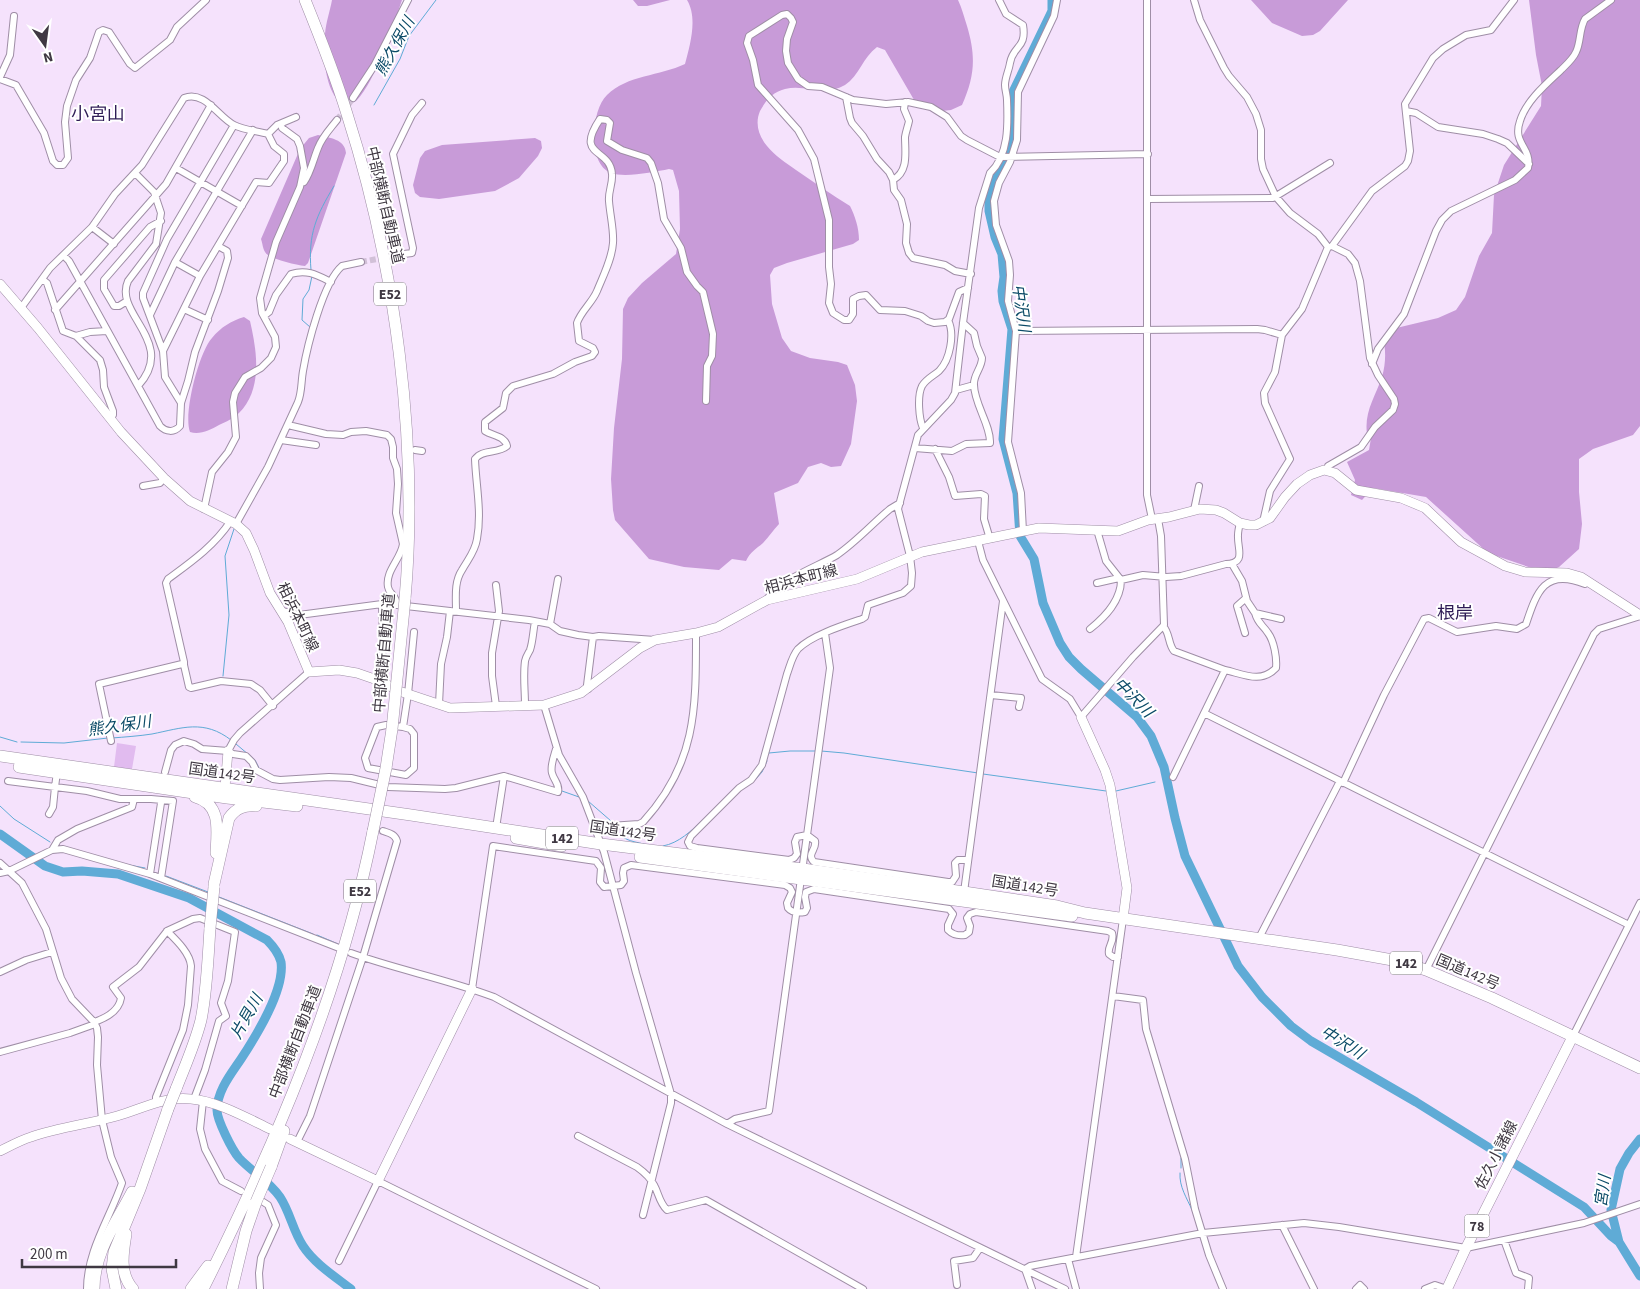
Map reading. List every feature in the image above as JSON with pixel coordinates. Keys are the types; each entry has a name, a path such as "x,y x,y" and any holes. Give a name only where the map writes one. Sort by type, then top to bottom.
{"highway":[{"name":"中部横断自動車道","path":"265,1161 274,1128 311,1049 332,987 378,831 386,768 397,728 401,602 409,534 403,383 390,293 370,197 350,123 305,0"},
{"name":"国道142号","path":"0,756 305,807 802,874 964,892 1123,919 1260,938 1398,961 1426,970 1492,998 1640,1068"},
{"name":"国道142号","path":"0,764 152,787 224,792 496,828 602,848 696,852 802,874 1058,915 1111,921 1123,919"},
{"path":"152,787 199,798 210,804 215,811 219,845"},
{"path":"111,1289 107,1269 109,1255 194,1045 200,1020 205,993 224,792"},
{"path":"219,845 227,823 236,809 250,805 305,807"},
{"path":"203,1289 298,1089 311,1049"},
{"path":"191,1289 212,1259 249,1194 265,1161"},
{"path":"232,1289 244,1239 249,1194"},
{"path":"94,1289 96,1265 103,1247 133,1196"},
{"path":"116,1289 112,1269 114,1252 133,1196"},
{"path":"133,1196 123,1260 125,1276 133,1289"}],"main road":[{"name":"相浜本町線","path":"0,284 110,418 164,478 178,492 204,509 242,529 250,540 270,593 282,611 297,641 309,672 348,671 380,681 408,694 458,708 544,705 578,695 640,648 655,640 718,627 767,600 857,579 922,552 1020,532 1050,528 1118,531 1155,519 1194,510 1216,510 1240,522 1253,525 1263,522"},
{"path":"1263,522 1273,515 1285,497 1297,484 1310,474 1327,470 1335,473 1356,490 1401,498 1425,508 1461,542 1505,566 1525,572 1571,574 1588,581 1640,616"},
{"path":"1081,717 1110,785 1126,885 1123,919"},
{"path":"224,792 231,745"},
{"path":"294,1140 378,1181 472,989"},
{"name":"佐久小諸線","path":"1447,1289 1573,1036"},
{"path":"0,1151 32,1136 102,1120 156,1103 178,1099 201,1101 274,1128"}],"street":[{"path":"14,16 10,55 0,78 16,85 44,133 53,161 57,165 63,165 68,158 65,122 70,93 90,58 99,32 103,30 109,32 130,64 135,68 170,40 177,26 206,0"},
{"path":"353,98 374,66 408,0"},
{"path":"999,0 1006,14 1023,25 1024,34 1021,45 1011,58 1005,86 1008,99 1006,157 994,208 996,225 1009,261 1008,301 1016,331 1008,442 1021,493 1020,532"},
{"path":"807,835 797,838 795,842 797,854 789,860 696,852 688,842 689,838 739,788 751,780 762,765 778,701 790,663 796,653 804,645 825,633 865,617 868,605 903,593 911,586 910,556 898,509 918,435 951,400 956,390 963,322 980,203 990,173 1006,157 1017,140 1018,92 1054,16 1057,0"},
{"path":"1147,0 1147,495 1161,536 1163,626 1167,630 1170,646 1174,651 1225,670 1257,678 1276,668 1276,663 1268,633 1259,624 1246,598 1242,581 1232,564"},
{"path":"1194,0 1200,20 1224,68 1247,97 1256,114 1261,130 1263,169 1276,197 1290,213 1318,234 1330,247 1348,254 1357,269 1368,352 1378,375 1394,399 1395,406 1374,427 1362,447 1328,466 1327,470"},
{"path":"1263,522 1270,491 1290,459 1264,399 1265,390 1276,367 1282,335 1302,309 1330,247 1372,191 1401,169 1408,161 1410,151 1405,104 1437,54 1466,35 1491,30 1514,0"},
{"path":"1372,364 1378,349 1404,314 1442,220 1451,211 1515,180 1528,168 1528,155 1518,135 1520,121 1524,112 1543,87 1576,53 1585,19 1612,0"},
{"path":"948,320 934,323 905,311 880,310 866,295 853,299 853,314 849,320 839,317 831,311 829,303 831,287 829,267 830,222 814,159 798,130 758,85 747,39 782,15 789,16 793,22 787,39 786,57 796,76 808,86 822,87 854,100 886,104 905,102 930,107 950,119 961,136 967,140 1006,157 1148,154"},
{"path":"21,308 50,268 92,226 115,194 142,165 182,100 191,97 211,105 234,125 268,134 274,146 284,154 284,161 269,183 256,182 200,276 163,350"},
{"path":"846,97 852,123 863,136 877,159 889,172 893,180 894,190 904,206 907,224 907,248 913,258 945,264 955,271 970,274"},
{"path":"893,180 900,173 906,157 905,136 910,121 904,109 905,102"},
{"path":"404,254 412,252 413,248 394,154 409,120 422,103"},
{"path":"55,310 156,196 176,168 211,105"},
{"path":"1406,111 1416,113 1435,126 1494,137 1507,143 1529,164"},
{"path":"268,134 277,125 296,117"},
{"path":"439,704 441,664 453,611 456,584 462,568 476,546 479,527 480,503 475,459 479,454 502,450 506,446 506,442 502,438 485,431 485,422 503,408 506,393 513,386 553,374 575,362 592,356 595,352 593,348 579,341 577,323 597,290 611,256 613,244 609,199 611,170 606,161 594,152 590,141 593,130 600,119 607,120 610,123 607,141 622,150 646,158 651,163 658,183 664,219 681,248 687,272 696,286 703,292 713,334 712,356 707,366 706,401"},
{"path":"204,509 212,472 228,452 236,437 233,398 235,393 245,377 261,368 275,353 275,337 264,316 260,298 276,242 300,187 310,172 322,141 336,120"},
{"path":"281,124 282,128 297,139 300,146 304,168 300,187"},
{"path":"180,403 165,377 163,350 143,298 143,293 167,239 234,125"},
{"path":"150,315 175,262 253,130"},
{"path":"1148,198 1272,198 1330,163"},
{"path":"176,168 242,206"},
{"path":"135,173 148,185 156,196 161,213 156,244 125,287 126,301 137,319 150,348 150,367 138,386"},
{"path":"126,301 119,306 114,306 104,289 104,280 150,227 161,221"},
{"path":"92,226 114,244"},
{"path":"64,256 81,282 160,426 168,431 177,429 180,426 180,403 195,352 208,320 228,258 227,251 218,246"},
{"path":"175,262 200,276"},
{"path":"273,706 260,690 251,684 221,681 189,688 166,583 168,579 210,547 246,508 281,440 301,395 303,372 314,320 331,282 342,266 360,262"},
{"path":"264,316 269,312 276,295 291,274 310,272 331,282"},
{"path":"42,279 47,283 63,331 76,336 102,364 104,387 113,410 113,415 110,418"},
{"path":"923,428 920,418 920,390 925,381 939,370 946,361 951,341 948,320 959,292 968,288"},
{"path":"184,309 208,320"},
{"path":"915,448 952,451 966,444 990,443 990,434 983,419 974,385 982,358 974,333 963,322"},
{"path":"1016,331 1257,329 1282,335"},
{"path":"76,336 90,332 107,331"},
{"path":"956,390 974,385"},
{"path":"288,425 326,434 343,435 351,432 366,431 382,433 387,434 391,439 396,447 393,458 397,469 398,484 396,512 402,549 390,574 388,590 401,602"},
{"path":"281,440 316,445"},
{"path":"935,449 949,477 955,496 981,494 985,496 984,519 990,539"},
{"path":"143,486 160,483 164,478"},
{"path":"1194,510 1199,486"},
{"path":"767,600 769,596 788,581 837,555 890,509 900,503"},
{"path":"1097,583 1143,574 1162,577 1181,576 1232,564 1240,556 1238,537 1240,522"},
{"path":"1090,628 1109,612 1117,597 1120,579 1106,560 1097,530"},
{"path":"978,541 983,560 1042,679 1070,699 1081,717 1133,657 1163,626"},
{"path":"1260,938 1424,619 1429,618 1457,632 1496,626 1519,629 1526,624 1531,607 1546,583 1552,580 1567,579 1585,584 1588,581"},
{"path":"550,624 558,580"},
{"path":"496,585 498,617 492,659 496,706"},
{"path":"1244,633 1237,606 1246,598"},
{"path":"964,892 1003,600"},
{"path":"282,611 299,615 401,602 550,624 560,631 593,637 655,640"},
{"path":"380,681 382,604"},
{"path":"1255,613 1281,619"},
{"path":"1426,970 1594,634 1600,629 1640,616"},
{"path":"525,705 525,658 530,650 535,622"},
{"path":"397,728 408,694 414,632"},
{"path":"595,827 639,824 643,822 666,793 677,774 688,744 694,704 696,633"},
{"path":"727,1124 735,1119 769,1111 830,668 825,633"},
{"path":"588,689 593,637"},
{"path":"111,739 99,684 182,664 184,666"},
{"path":"1173,776 1225,670"},
{"path":"166,772 171,750 175,745 181,742 188,742 205,750 231,745 309,672"},
{"path":"991,695 1021,698 1019,707"},
{"path":"544,705 556,749 583,797 602,848 671,1094 671,1102 643,1215"},
{"path":"1204,713 1629,925"},
{"path":"386,725 397,728 410,730 414,734 415,765 412,771 406,775 368,768 364,758 377,727 386,725"},
{"path":"231,745 233,754 246,756 256,770 273,779 351,778 388,787 445,789 504,776 556,792 559,791 551,773 556,749"},
{"path":"49,814 53,807 57,772"},
{"path":"496,828 504,776"},
{"path":"8,781 87,790 111,798 173,801 161,878"},
{"path":"52,850 58,840 67,834 132,806 134,799"},
{"path":"150,874 161,803"},
{"path":"294,1140 310,1116 363,957 397,841 393,835 378,831"},
{"path":"807,835 816,841 816,846 810,857 817,863 952,882 956,876 955,863 958,860 968,860"},
{"path":"472,989 494,846 596,861 601,868 600,882 604,887 614,887 623,882 624,870 626,866 631,865 785,885 792,890 788,908 797,912 805,912 808,908 805,895 808,890 814,889 949,909 953,917 948,925 948,930 958,935 966,935 969,932 970,926 967,918 970,914 976,912 1108,931 1112,933 1113,938 1108,949 1109,954 1118,957"},
{"path":"0,873 25,864 52,850 63,850 150,874 339,948"},
{"path":"0,863 22,883 46,929 61,978 72,999 95,1023 98,1037 96,1054 102,1120 111,1157 122,1183 93,1252 88,1269 87,1289"},
{"path":"1573,1036 1640,903"},
{"path":"0,1052 70,1033 107,1017 120,1003 121,998 113,988 139,967 167,931 193,919 200,918 235,932 228,981 221,1003 226,1016 219,1021 205,1070 200,1129 205,1149 222,1181 268,1205 276,1225 261,1258 259,1273 260,1289"},
{"path":"1076,1257 1123,919"},
{"path":"156,1103 155,1099 159,1088 183,1030 188,1005 191,966 184,950 167,931"},
{"path":"0,972 26,960 52,952"},
{"path":"351,953 472,989 508,1005 727,1124 1065,1289"},
{"path":"1113,996 1143,1000 1146,1029 1185,1159 1195,1209 1222,1289"},
{"path":"578,1136 637,1167 651,1179 661,1204 666,1210 706,1200 863,1289"},
{"path":"338,1261 378,1181 596,1289"},
{"path":"1025,1269 1030,1266 1203,1233 1311,1223 1466,1248 1596,1219 1640,1204"},
{"path":"1282,1225 1314,1289"},
{"path":"1504,1240 1516,1273 1529,1278 1528,1289"},
{"path":"957,1285 954,1261 973,1258 980,1248"},
{"path":"1068,1259 1076,1289"},
{"path":"1025,1269 1032,1289"},
{"path":"1356,1289 1360,1285 1364,1289"},
{"path":"1426,1289 1435,1285 1447,1289"}],"shaded area":[{"path":"332,0 402,0 377,67 364,92 353,103 348,104 342,103 331,89 324,60 326,25"},
{"path":"633,0 670,0 647,6 638,6"},
{"path":"687,0 958,0 970,37 973,57 970,85 962,105 951,110 933,112 917,105 885,50 877,47 868,56 854,77 845,85 830,90 785,89 770,97 760,111 758,129 761,138 770,149 788,165 850,206 855,218 859,240 853,244 774,268 770,275 772,304 782,338 791,351 810,358 847,365 855,385 857,401 851,444 841,466 831,467 821,463 808,467 798,483 774,493 779,524 763,543 751,553 746,561 732,559 719,570 684,567 649,559 615,520 611,479 614,428 622,359 623,309 628,298 642,283 676,254 680,229 679,191 673,170 624,175 611,173 603,168 595,148 595,124 602,102 615,88 624,83 685,64 693,23"},
{"path":"1251,0 1348,0 1320,31 1313,35 1302,36 1272,23"},
{"path":"1529,0 1640,0 1640,426 1633,435 1593,449 1579,459 1579,492 1582,524 1579,549 1559,567 1546,573 1488,553 1426,497 1373,488 1362,500 1351,495 1355,480 1347,462 1369,450 1371,438 1367,434 1366,426 1371,405 1383,372 1385,347 1383,337 1388,330 1438,318 1456,310 1465,297 1479,256 1492,233 1494,195 1504,165 1541,106 1542,86"},
{"path":"318,135 340,142 345,148 346,153 308,263 305,266 276,259 266,254 261,239 300,149 309,138"},
{"path":"535,138 541,141 542,148 538,156 519,178 495,191 439,199 420,197 415,193 413,185 420,158 425,151 442,145"},
{"path":"244,317 250,321 255,345 256,369 252,393 239,413 232,418 205,432 190,432 188,423 190,398 197,369 207,345 215,334"},
{"path":"117,743 136,746 132,769 114,767"}],"waterway":[{"name":"熊久保川","path":"374,105 400,59 409,36 436,0"},
{"name":"中沢川","path":"1052,0 1052,11 1012,94 1013,139 1008,154 996,174 989,197 989,211 995,237 1002,254 1004,277 1003,301 1012,329 1003,439 1017,493 1020,536 1034,559 1043,603 1060,643 1069,657 1137,717 1151,736 1164,767 1185,856 1238,966 1262,997 1291,1026 1311,1041 1416,1102 1584,1207 1619,1242"},
{"name":"熊久保川","path":"311,270 312,236 318,216 334,186"},
{"name":"熊久保川","path":"310,327 302,320 303,299 309,290 312,276"},
{"name":"熊久保川","path":"223,676 229,615 225,556 234,529"},
{"name":"熊久保川","path":"112,738 202,727 221,733 231,740"},
{"name":"熊久保川","path":"0,737 17,742"},
{"name":"熊久保川","path":"21,742 64,743 108,738"},
{"path":"236,744 255,760 260,770"},
{"path":"769,753 816,751"},
{"path":"821,751 978,773"},
{"path":"754,781 762,772 767,761"},
{"path":"983,774 1106,791"},
{"path":"1116,791 1155,782"},
{"path":"562,791 579,797"},
{"path":"588,801 611,821"},
{"path":"0,806 14,819 50,842"},
{"path":"663,846 680,839 703,820"},
{"path":"615,828 623,838 644,844"},
{"name":"片貝川","path":"0,834 45,866 63,872 82,871 118,874 189,898 267,940 274,947 281,962 279,986 261,1026 222,1089 217,1110 219,1121 239,1158 271,1186 280,1197 300,1240 308,1252 325,1269 351,1289"},
{"path":"129,865 145,868"},
{"path":"166,876 208,892"},
{"path":"219,897 313,934"},
{"path":"317,935 338,944"},
{"name":"宮川","path":"1640,1139 1620,1169 1611,1210 1619,1242 1640,1276"},
{"path":"1181,1158 1181,1168"},
{"path":"1180,1173 1182,1188 1192,1210"}],"tunnel":[{"path":"337,120 353,98"},
{"path":"361,262 404,254"}],"district":[{"name":"小宮山","path":"98,114"},
{"name":"根岸","path":"1455,613"}]}
